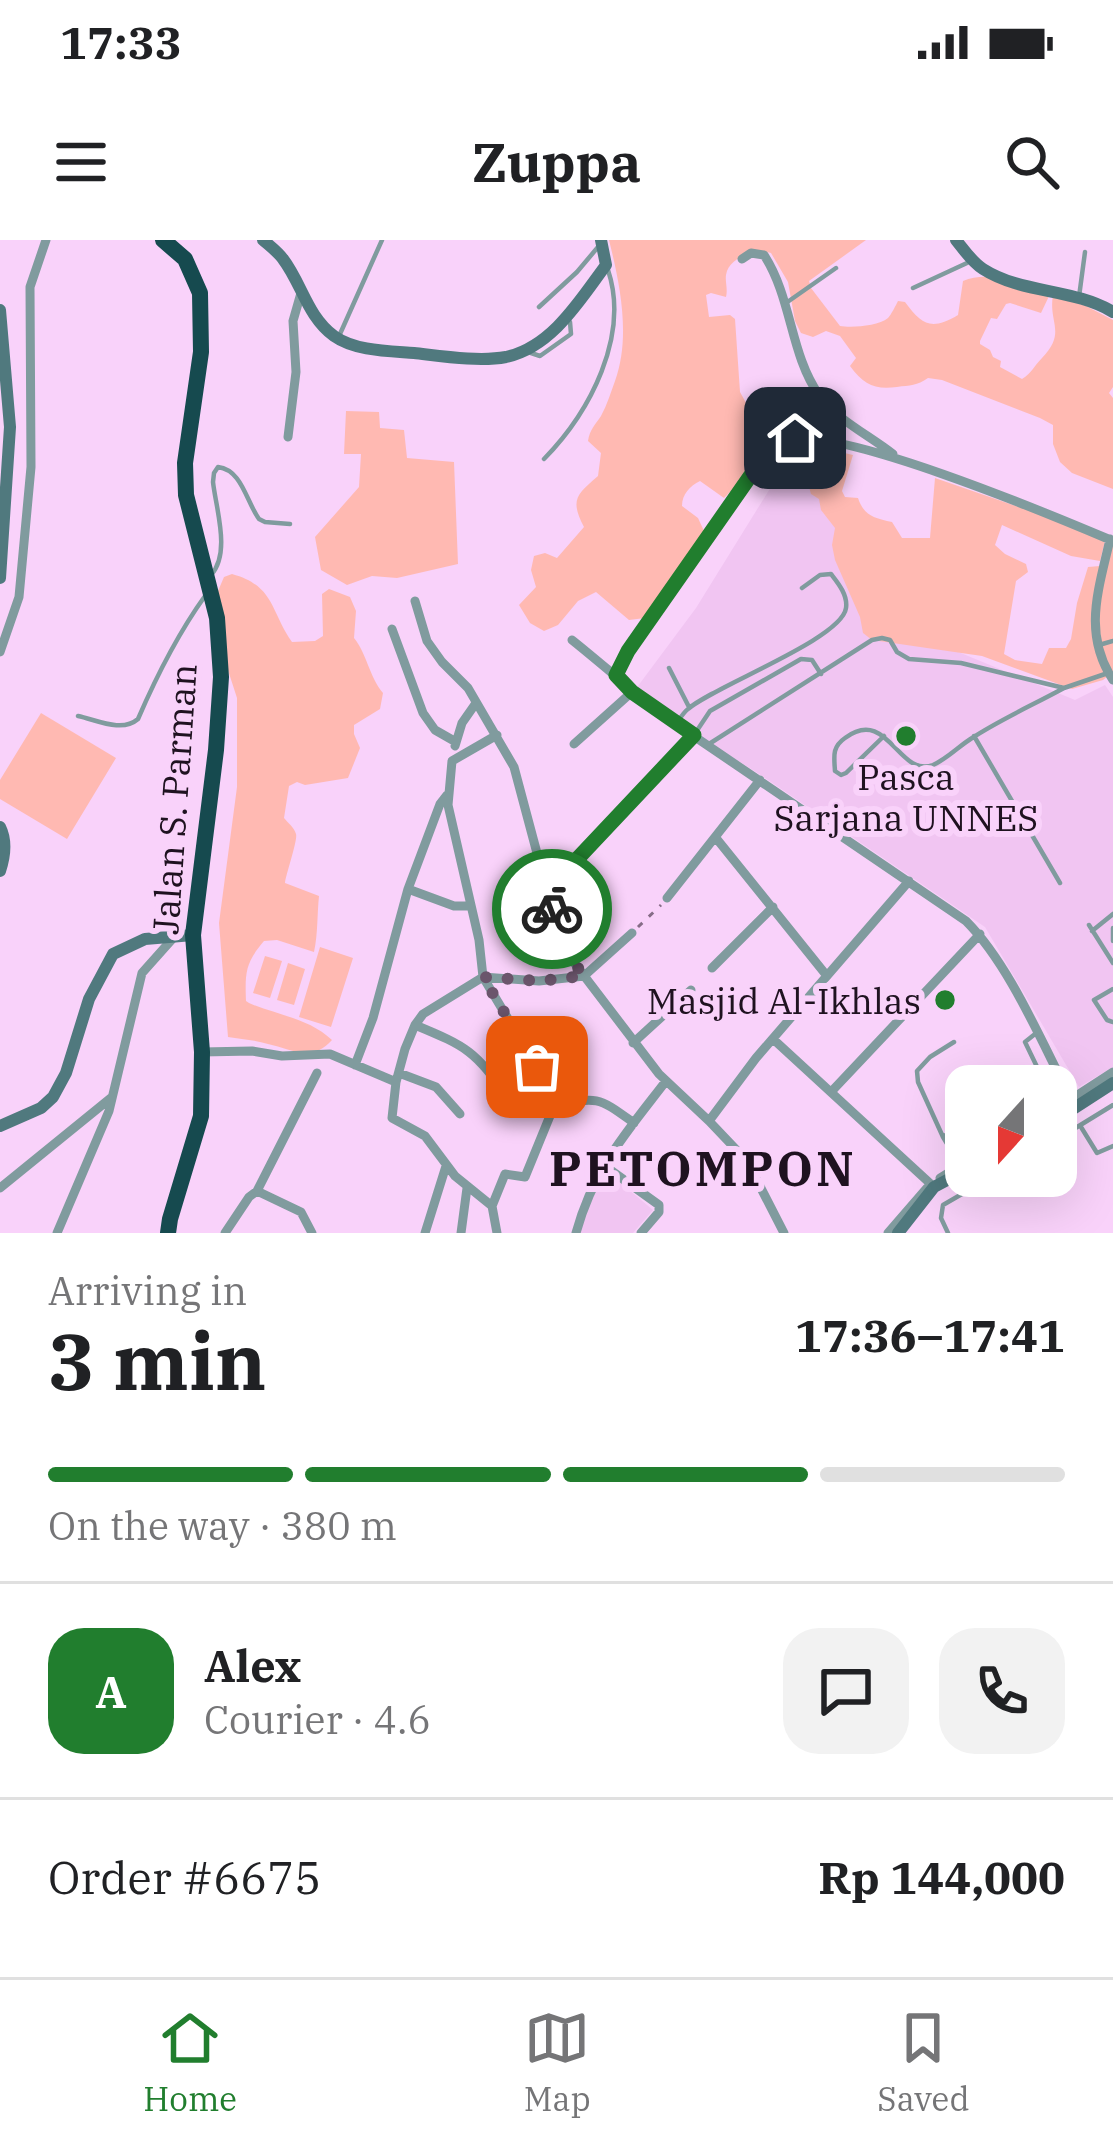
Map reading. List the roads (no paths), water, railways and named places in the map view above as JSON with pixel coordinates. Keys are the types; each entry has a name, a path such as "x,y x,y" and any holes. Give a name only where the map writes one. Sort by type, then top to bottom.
{"highway":[{"name":"Jalan S. Parman","path":"166,240 185,259 200,293 201,352 185,463 186,495 217,618 221,677 184,936 202,1052 198,1130 167,1228"}],"main road":[{"path":"263,240 283,258 321,324 338,339 373,350 458,357 506,356 549,334 606,265 601,241"},
{"path":"956,240 981,268 1113,312"},
{"path":"0,310 10,427 0,578"},
{"path":"0,827 4,835 0,871"},
{"path":"0,1126 41,1108 52,1097 66,1073 89,999 113,954 145,939 184,936"},
{"path":"1077,1102 1112,1083"},
{"path":"898,1233 932,1185 945,1178"}],"street":[{"path":"0,652 19,597 31,466 30,287 46,240"},
{"path":"742,260 751,253 764,255 779,280 805,367 821,398 897,457"},
{"path":"288,437 296,372 293,321 301,292"},
{"path":"616,675 731,500 776,445 805,437 897,457 1112,540 1094,606 1099,645 1111,677"},
{"path":"415,601 424,634 442,662 468,688 518,776 569,956 633,1043 747,1161 784,1233"},
{"path":"392,629 423,712 435,730 455,742"},
{"path":"572,640 676,724 966,921 1007,976 1053,1065"},
{"path":"574,744 632,692"},
{"path":"476,704 462,723 452,761 448,794 457,853 479,940 483,977 537,1067 554,1106 525,1177 505,1174 492,1206 497,1233"},
{"path":"452,761 497,735"},
{"path":"548,890 694,735"},
{"path":"667,898 760,780"},
{"path":"355,1065 373,1018 408,889 448,794"},
{"path":"716,838 826,976"},
{"path":"710,1121 773,1039 909,881"},
{"path":"408,889 454,906 470,905"},
{"path":"712,968 773,907"},
{"path":"492,1206 467,1188 425,1136 391,1114 415,1025 423,1014 483,977 539,981 584,976 632,933"},
{"path":"831,1092 980,934"},
{"path":"57,1233 112,1097 142,973 149,962 184,936"},
{"path":"633,1043 691,989"},
{"path":"415,1025 465,1047 486,1066 508,1098"},
{"path":"773,1039 932,1185 888,1233"},
{"path":"202,1052 319,1053 436,1087 460,1114"},
{"path":"225,1233 256,1191 317,1073"},
{"path":"576,1233 602,1164 666,1081"},
{"path":"0,1188 112,1097"},
{"path":"554,1106 597,1100 634,1123"},
{"path":"602,1164 657,1202 659,1212 641,1233"},
{"path":"425,1233 446,1166"},
{"path":"460,1233 467,1188"},
{"path":"256,1191 301,1212 312,1233"}],"lane":[{"path":"338,339 382,240"},
{"path":"539,307 577,272 601,241"},
{"path":"1079,297 1084,252"},
{"path":"913,288 972,260"},
{"path":"544,459 590,393 612,342 615,308 606,265"},
{"path":"786,303 836,268"},
{"path":"78,716 123,727 138,719 159,669 220,562 213,482 218,467 235,473 259,519 290,524"},
{"path":"676,724 689,707 840,622 846,607 831,574 820,575 802,588"},
{"path":"708,745 882,638 909,659 961,663 1064,688"},
{"path":"1099,645 1113,641"},
{"path":"694,735 710,711 801,659 812,660 821,674"},
{"path":"669,668 689,707"},
{"path":"884,736 846,773 835,771 838,743 856,730 884,736 920,767 939,761 974,736 1064,688 1111,677"},
{"path":"974,736 1060,883"},
{"path":"1113,914 1090,928 1113,963"},
{"path":"1113,928 1113,940"},
{"path":"1113,989 1094,1000 1113,1022"},
{"path":"1036,1033 1024,1042 1036,1065"},
{"path":"945,1140 917,1071 954,1042"},
{"path":"1077,1128 1113,1105"},
{"path":"1081,1126 1097,1153 1113,1146"},
{"path":"948,1233 941,1218 943,1205 955,1197"}],"place":[{"name":"Pasca Sarjana UNNES","path":"906,736"},
{"name":"Masjid Al-Ikhlas","path":"945,1000"}],"district":[{"name":"PETOMPON","path":"703,1168"}]}
